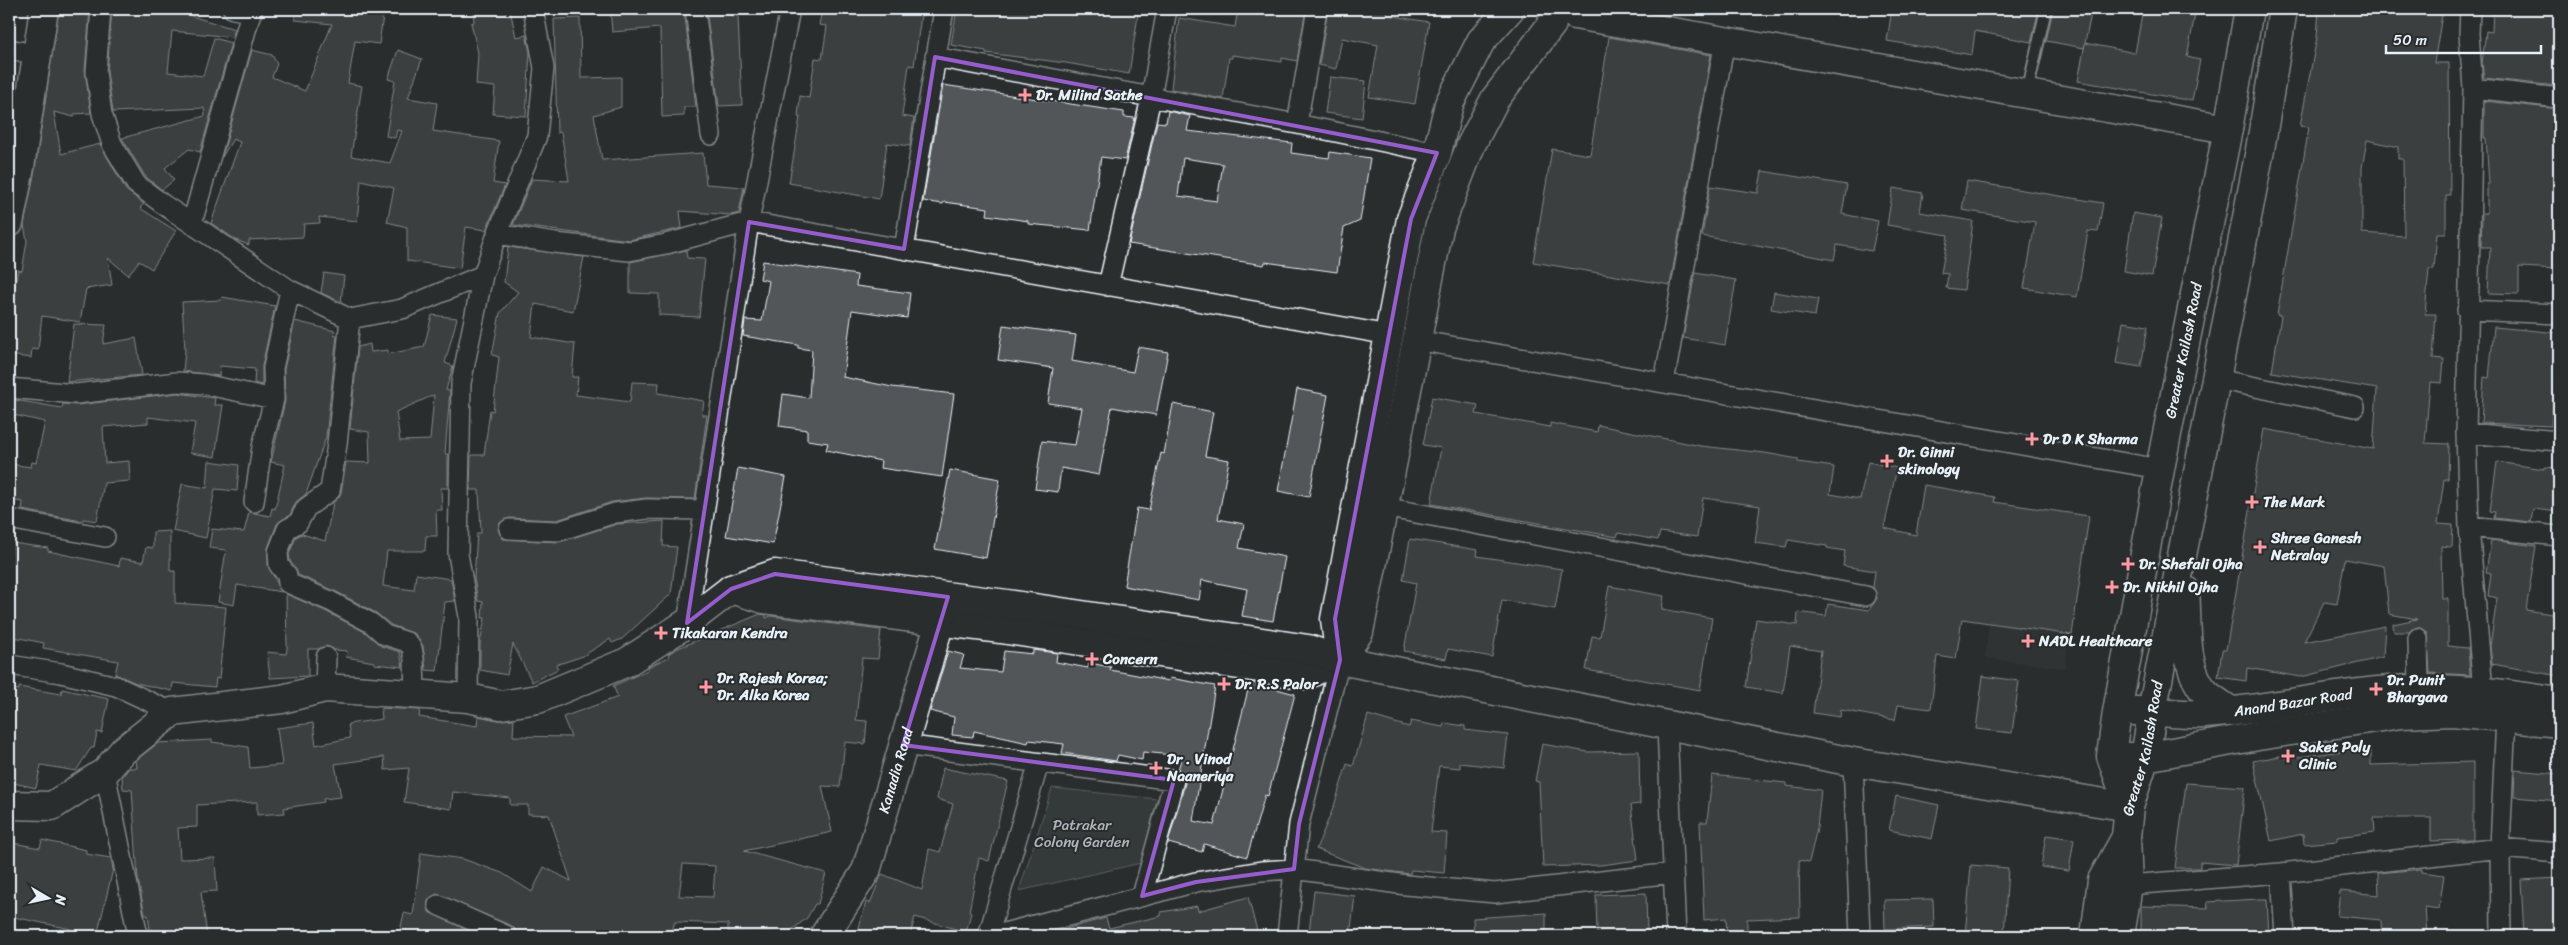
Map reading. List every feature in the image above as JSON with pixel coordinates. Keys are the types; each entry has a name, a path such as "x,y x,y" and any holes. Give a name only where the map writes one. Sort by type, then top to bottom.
{"main road":[{"path":"9,223 14,166 38,55 44,9"},
{"path":"1340,660 1335,619 1411,219 1437,153 1449,104 1481,41 1510,9"},
{"path":"1522,9 1536,21 1569,16 1725,40 2228,129"},
{"name":"Greater Kailash Road","path":"2129,806 2111,756 2117,712 2160,469 2228,129 2249,9"},
{"name":"Greater Kailash Road","path":"2129,806 2145,757 2152,711 2260,150 2283,9"},
{"path":"1340,660 1358,632 1438,228 1471,145 1495,99 1569,16"},
{"path":"2183,554 2190,661 2196,680 2207,694 2232,712"},
{"path":"9,805 52,806 105,772 123,751 172,712 282,699 325,688 468,698 501,705 538,699 627,662 687,623 731,589 775,574 944,609 1308,649 1340,660 1667,727 1853,762 2129,806 2126,837 2128,885 2120,936"},
{"name":"Kanadia Road","path":"824,936 866,870 944,609"},
{"name":"Anand Bazar Road","path":"2117,712 2152,711 2202,715 2264,709 2331,696 2419,689 2483,691 2559,702"},
{"name":"Anand Bazar Road","path":"2111,756 2145,757 2258,736 2401,714 2453,712 2559,723"},
{"path":"2096,936 2102,880 2126,837"}],"street":[{"path":"101,9 96,72 98,98 112,144 136,184 192,223 290,290 350,319 402,309 483,275"},
{"path":"192,223 252,10 233,9"},
{"path":"468,698 469,617 458,554 461,383 483,275 497,234 537,136 544,68 533,9"},
{"path":"695,9 712,135"},
{"path":"687,623 749,222 790,9"},
{"path":"904,249 934,57 944,9"},
{"path":"1108,286 1151,98 1167,9"},
{"path":"1297,124 1317,9"},
{"path":"2470,9 2469,34 2473,88 2466,433 2470,527 2483,691"},
{"path":"1664,382 1725,40"},
{"path":"9,49 38,55"},
{"path":"934,57 1297,124 1437,153"},
{"path":"2473,88 2559,98"},
{"path":"497,234 555,243 629,251 666,244 749,222 1389,335"},
{"path":"254,502 262,446 274,399 273,368 290,290"},
{"path":"2467,310 2559,314"},
{"path":"350,319 338,444 330,492 306,508 298,523 287,529 278,552 279,564 287,575 288,583 330,601 371,624 385,635 407,642 412,648 414,659 415,693"},
{"path":"1416,340 2160,469"},
{"path":"2216,379 2355,407"},
{"path":"9,388 76,394 177,382 203,384 274,399"},
{"path":"2466,433 2559,441"},
{"path":"1383,507 1866,596"},
{"path":"508,529 560,531 615,513 647,509 704,510"},
{"path":"9,519 105,537"},
{"path":"2470,527 2559,536"},
{"path":"2418,638 2419,689"},
{"path":"325,688 326,657"},
{"path":"1286,936 1299,824 1340,660"},
{"path":"9,665 62,673 116,686 172,712"},
{"path":"2501,936 2500,848 2506,717"},
{"path":"1667,727 1676,936"},
{"path":"903,745 1174,780 1142,896"},
{"path":"1853,762 1860,936"},
{"path":"988,936 1040,763"},
{"path":"105,772 138,936"},
{"path":"2128,885 2281,873 2500,848 2559,853"},
{"path":"993,936 1196,882 1261,871 1294,869 1406,885 1496,893 1673,873"},
{"path":"2281,873 2285,936"},
{"path":"438,905 507,936"}],"lane":[{"path":"2026,94 2046,9"}],"highlighted area":[{"path":"935,57 1437,153 1411,219 1335,619 1340,660 1299,824 1294,869 1196,882 1142,896 1174,780 903,745 948,597 775,574 731,589 687,623 749,222 904,249"}],"shaded area":[{"name":"NADL Healthcare","path":"1989,623 2069,633 2065,668 1985,658"}],"green space":[{"name":"Patrakar Colony Garden","path":"1052,788 1157,799 1141,863 1019,891"}],"building":[{"path":"59,9 90,9 85,71 91,113 74,114 74,117 54,112 61,154 100,144 126,190 144,204 140,208 176,231 152,269 139,261 128,275 108,258 112,285 86,289 80,322 42,316 38,350 32,349 31,358 9,355 9,314 18,270 22,271 27,241 24,225 35,169"},
{"path":"112,9 192,9 191,16 235,29 232,37 172,31 168,72 203,76 214,38 231,43 200,152 189,149 165,168 174,180 162,190 145,176 122,138 205,116 204,108 113,112 107,72"},
{"path":"296,9 384,9 379,44 355,41 348,83 362,86 351,156 390,163 402,131 397,130 395,138 386,136 395,81 388,79 398,50 422,59 408,98 437,103 433,131 499,141 493,183 505,185 486,230 466,227 460,268 407,261 407,227 387,222 394,188 361,180 357,221 319,217 320,223 304,224 303,237 249,240 249,245 236,240 211,223 240,142 233,139 222,157 252,50 272,55 277,64 272,77 305,91 332,24 295,20"},
{"path":"473,9 506,9 506,15 511,14 516,37 526,35 530,52 526,116 493,114 495,87 476,85 478,53 471,23 474,22"},
{"path":"610,9 684,9 696,107 684,107 684,116 662,117 660,28 612,32"},
{"path":"706,9 730,9 729,15 738,16 742,105 719,106"},
{"path":"822,9 922,9 914,66 909,65 902,116 914,118 910,146 887,143 879,199 789,183 800,117 798,117 800,96 809,98 815,58 822,59 827,26 819,25"},
{"path":"957,9 1139,9 1129,74 1066,63 986,53 986,51 951,45"},
{"path":"1238,9 1306,9 1297,61 1282,58 1282,62 1232,55 1232,58 1229,58 1223,99 1171,89 1179,18 1235,27"},
{"path":"1328,9 1388,9 1387,15 1429,22 1415,104 1369,97 1378,45 1342,38 1336,69 1319,65"},
{"path":"1892,9 2039,9 2031,42 1975,31 1972,55 1887,41"},
{"path":"2053,9 2092,9 2084,48 2046,41"},
{"path":"2143,9 2196,9 2187,57 2200,60 2192,101 2078,81 2085,43 2135,53"},
{"path":"2319,9 2443,9 2434,63 2449,63 2450,195 2446,195 2446,234 2437,234 2434,269 2429,269 2425,314 2436,314 2433,358 2444,359 2442,383 2430,382 2425,443 2449,444 2448,479 2444,479 2438,524 2453,525 2452,547 2441,546 2442,598 2448,598 2448,646 2468,648 2470,675 2430,673 2427,632 2418,627 2409,632 2394,632 2393,624 2417,619 2389,614 2384,566 2345,559 2337,604 2324,602 2304,642 2385,626 2383,657 2301,677 2247,668 2246,681 2218,677 2222,650 2226,650 2264,429 2373,449 2377,389 2272,372 2281,316 2277,315 2309,127 2300,126 2317,37","holes":["2367,140 2398,147 2398,159 2403,159 2404,236 2362,233 2362,168"]},
{"path":"2493,9 2559,9 2559,62 2556,86 2484,78 2482,63 2486,31 2492,32"},
{"path":"580,18 581,78 621,77 621,107 594,115 602,160 703,153 706,184 744,187 739,213 731,215 680,211 682,228 629,240 513,225 532,179 569,181 561,132 557,133 554,19"},
{"path":"1609,37 1711,55 1670,285 1533,262 1552,149 1590,155"},
{"path":"1330,77 1366,81 1362,118 1325,113"},
{"path":"943,85 1124,112 1124,117 1135,118 1125,160 1101,157 1090,230 1028,224 1028,221 987,215 988,208 923,201"},
{"path":"2484,101 2559,109 2559,269 2519,267 2519,294 2488,293 2490,247 2481,247 2482,213 2487,213 2487,184 2489,184 2486,138 2484,138"},
{"path":"1168,111 1190,116 1187,131 1292,143 1291,153 1329,158 1330,152 1370,158 1360,221 1344,228 1337,272 1265,262 1264,265 1129,244 1157,122 1166,123","holes":["1183,158 1223,164 1217,201 1178,196"]},
{"path":"1762,171 1847,185 1842,214 1878,221 1872,251 1837,245 1834,260 1702,236 1710,186 1758,193"},
{"path":"1967,181 2103,203 2098,232 2088,231 2077,297 2024,288 2035,222 1962,210"},
{"path":"1893,188 1923,193 1920,212 1973,221 1964,290 1946,288 1948,274 1941,273 1948,235 1887,225"},
{"path":"2133,213 2162,218 2152,276 2124,271"},
{"path":"508,247 584,257 573,311 535,304 531,337 575,344 572,377 578,377 576,395 630,402 632,382 659,383 658,393 704,401 702,415 707,415 695,499 646,498 612,502 557,520 509,518 500,523 498,529 503,539 559,542 617,524 664,521 663,546 677,547 671,594 622,639 612,643 610,639 583,656 556,665 558,669 532,682 513,644 507,675 480,670 480,643 485,618 482,618 483,602 478,601 474,578 477,533 481,533 479,490 470,490 471,455 484,455 490,410 493,411 499,357 492,355 500,313 518,292 504,282"},
{"path":"686,250 687,258 705,259 699,317 659,315 659,294 630,293 630,262"},
{"path":"763,261 857,275 856,286 910,293 907,318 852,310 843,377 892,387 954,394 942,477 880,468 881,461 826,450 828,443 807,440 807,430 779,426 783,394 809,398 812,350 798,348 798,345 743,336 745,320 762,321 769,281 760,279"},
{"path":"324,273 344,276 341,302 321,293"},
{"path":"1695,273 1736,280 1725,345 1683,338"},
{"path":"1774,292 1818,299 1815,316 1771,309"},
{"path":"222,297 275,306 262,366 262,385 254,383 255,369 220,366 219,376 183,371 185,350 182,302 221,300"},
{"path":"432,315 457,318 445,363 453,366 446,390 450,391 445,454 448,454 448,488 441,488 442,510 436,510 437,536 426,536 425,551 387,551 383,586 414,590 416,574 451,579 455,601 445,602 437,671 426,670 423,646 415,634 391,625 376,613 335,591 298,575 290,561 289,554 296,537 302,534 325,541 333,503 341,493 346,462 370,463 369,432 350,429 358,347 370,344 371,352 388,350 388,354 424,347","holes":["434,395 430,440 400,441 396,412"]},
{"path":"295,321 335,331 334,336 337,335 326,437 306,494 296,502 290,515 277,524 268,548 268,566 282,592 237,585 234,605 218,602 226,550 209,548 212,529 244,532 249,512 270,516 272,508 275,509 285,465 271,462 285,401 284,369"},
{"path":"2123,322 2148,326 2141,367 2116,363"},
{"path":"74,324 106,325 103,344 136,338 142,375 67,382"},
{"path":"1003,325 1076,335 1072,361 1133,372 1138,347 1168,352 1156,415 1112,407 1099,475 1061,468 1058,492 1035,489 1042,441 1075,445 1082,408 1048,403 1053,368 998,360"},
{"path":"2494,327 2559,333 2551,426 2481,423 2484,377 2489,378"},
{"path":"1297,389 1328,395 1309,497 1278,491"},
{"path":"177,393 215,398 214,405 223,405 215,457 190,453 195,423 148,417 148,423 103,427 105,463 129,461 130,481 104,483 97,521 83,519 82,521 22,510 23,502 9,500 9,464 31,467 32,462 36,463 45,422 9,414 9,399 62,408 63,404 77,405"},
{"path":"1432,397 1478,405 1476,414 1550,427 1550,423 1597,432 1598,425 1701,446 1765,453 1798,459 1798,462 1834,467 1830,494 1860,499 1868,462 1897,468 1884,528 1916,535 1924,485 1995,497 1994,502 2089,516 2072,635 1962,619 1956,659 1937,656 1931,709 1898,705 1895,720 1841,710 1840,717 1813,713 1821,651 1790,646 1783,693 1746,687 1756,619 1797,625 1798,612 1826,616 1828,604 1869,610 1877,598 1873,587 1875,571 1843,566 1845,551 1827,548 1827,546 1788,540 1786,547 1755,543 1760,506 1703,498 1697,537 1660,532 1658,540 1618,533 1617,537 1431,504 1441,448 1423,445"},
{"path":"1173,404 1213,412 1205,456 1229,460 1218,519 1244,524 1239,548 1285,557 1273,621 1242,616 1247,589 1202,580 1199,600 1124,586 1137,508 1149,510 1161,453 1164,454"},
{"path":"209,461 239,465 237,491 215,489 206,538 173,531 182,484 207,488"},
{"path":"2497,462 2544,469 2544,467 2559,468 2559,512 2533,509 2531,522 2494,518 2495,512 2490,511"},
{"path":"738,468 786,477 773,544 726,536"},
{"path":"950,470 1000,479 986,558 935,549"},
{"path":"170,531 170,571 175,571 175,603 226,607 219,679 216,678 215,687 173,683 172,691 136,683 115,674 118,661 43,648 44,643 9,636 9,566 12,543 48,548 48,551 119,566 120,558 143,562 146,547 153,548 153,532"},
{"path":"1410,539 1478,550 1477,556 1562,569 1555,609 1502,600 1492,657 1448,649 1446,659 1404,651 1416,583 1403,580"},
{"path":"2491,540 2536,546 2526,610 2559,615 2559,676 2492,664 2490,646 2497,598 2488,596 2491,573 2486,572"},
{"path":"1609,586 1664,596 1662,609 1712,618 1700,690 1586,670 1592,636 1600,637"},
{"path":"286,594 325,611 365,632 381,646 400,652 403,667 374,664 374,662 346,657 347,651 335,650 326,646 318,649 308,649 308,676 270,678 267,652 286,654"},
{"path":"760,614 766,615 766,618 771,616 881,630 878,659 862,658 856,720 867,721 865,744 845,742 840,787 822,786 832,832 744,851 826,873 818,904 815,904 807,918 784,936 772,936 772,933 728,932 728,924 675,922 670,936 518,936 512,926 437,894 428,901 429,912 480,936 399,936 404,913 413,915 421,853 463,859 502,873 532,892 544,867 571,881 549,815 528,814 528,805 510,805 510,798 453,792 451,809 404,802 409,768 385,770 384,757 335,764 341,797 323,799 324,802 284,808 285,813 257,815 257,802 197,805 197,827 178,828 180,859 215,858 217,891 201,892 207,936 151,936 148,915 145,915 138,879 132,790 123,789 122,777 129,768 137,768 136,760 158,743 212,740 212,742 248,747 250,768 282,765 277,728 313,723 316,745 350,738 348,724 382,719 381,708 420,710 419,717 477,726 478,716 498,720 514,719 513,736 571,737 563,717 618,697 613,686 648,670 648,667 669,657 668,654","holes":["683,864 715,866 713,897 679,896"]},
{"path":"1033,650 1057,653 1056,662 1088,668 1089,663 1111,667 1110,670 1169,681 1170,678 1215,686 1193,821 1214,825 1250,682 1295,694 1268,796 1265,795 1247,857 1204,844 1202,852 1168,843 1185,783 1185,776 1178,770 1182,756 1143,752 1142,760 1118,755 1116,761 1062,753 1064,744 1029,740 1028,743 974,731 973,737 952,735 954,717 930,711 948,651 964,655 960,668 1001,672 1004,651 1033,654"},
{"path":"1983,676 2019,681 2012,733 1976,729"},
{"path":"19,687 61,694 62,689 109,699 102,733 97,732 94,748 91,748 76,771 41,765 36,788 9,782 9,688 19,690"},
{"path":"1368,715 1409,727 1411,721 1443,727 1444,723 1465,726 1465,730 1508,735 1504,768 1460,763 1460,768 1439,766 1431,832 1447,833 1444,873 1411,870 1410,874 1365,868 1316,849 1334,806 1347,764 1353,766"},
{"path":"1542,744 1588,752 1639,751 1640,804 1631,805 1638,860 1601,865 1543,867 1539,782 1535,781"},
{"path":"2349,750 2371,750 2371,765 2473,762 2473,840 2431,841 2431,818 2374,818 2375,832 2337,837 2337,841 2304,844 2303,834 2271,841 2253,761 2285,755 2285,759"},
{"path":"943,768 1008,781 989,861 979,858 969,912 971,913 966,932 915,917 910,936 878,936 858,931 866,902 870,903 882,874 922,890 929,849 940,852 953,804 937,799"},
{"path":"2515,770 2559,774 2559,801 2514,797"},
{"path":"1712,775 1786,783 1786,786 1821,790 1817,828 1809,862 1799,860 1800,917 1747,919 1747,936 1727,936 1726,918 1704,920 1700,822 1707,822"},
{"path":"2186,783 2245,787 2236,865 2200,862 2200,868 2175,868"},
{"path":"1896,796 1939,805 1932,839 1889,830"},
{"path":"2046,835 2074,839 2069,871 2041,867"},
{"path":"42,840 86,850 86,854 111,858 113,869 97,936 70,936 71,929 9,916 9,870 13,843 40,848"},
{"path":"1971,865 2008,868 2004,936 1965,936"},
{"path":"2422,869 2422,872 2444,875 2439,909 2425,907 2427,936 2382,936 2381,920 2337,916 2340,891 2379,895 2378,873"},
{"path":"2559,878 2559,936 2524,936 2521,880"},
{"path":"1314,891 1355,896 1350,936 1309,932"},
{"path":"1646,893 1647,933 1597,934 1596,895"},
{"path":"1248,897 1257,931 1237,936 1040,936 1106,918 1109,928 1161,916 1161,912 1197,906 1198,911"},
{"path":"1933,899 1934,927 1885,929 1884,900"},
{"path":"2267,899 2269,936 2141,936 2141,906 2208,908 2207,902"},
{"path":"1546,913 1546,936 1474,936 1473,918"}],"place":[{"name":"Dr. Milind Sathe","path":"1025,95"},
{"name":"Dr D K Sharma","path":"2032,439"},
{"name":"Dr. Ginni skinology","path":"1887,461"},
{"name":"The Mark","path":"2252,502"},
{"name":"Shree Ganesh Netralay","path":"2260,547"},
{"name":"Dr. Shefali Ojha","path":"2128,564"},
{"name":"Dr. Nikhil Ojha","path":"2112,587"},
{"name":"Tikakaran Kendra","path":"661,633"},
{"name":"NADL Healthcare","path":"2028,641"},
{"name":"Concern","path":"1092,659"},
{"name":"Dr. R.S Palor","path":"1224,684"},
{"name":"Dr. Rajesh Korea; Dr. Alka Korea","path":"706,687"},
{"name":"Dr. Punit Bhargava","path":"2376,689"},
{"name":"Saket Poly Clinic","path":"2288,756"},
{"name":"Dr . Vinod Naaneriya","path":"1156,768"}]}
